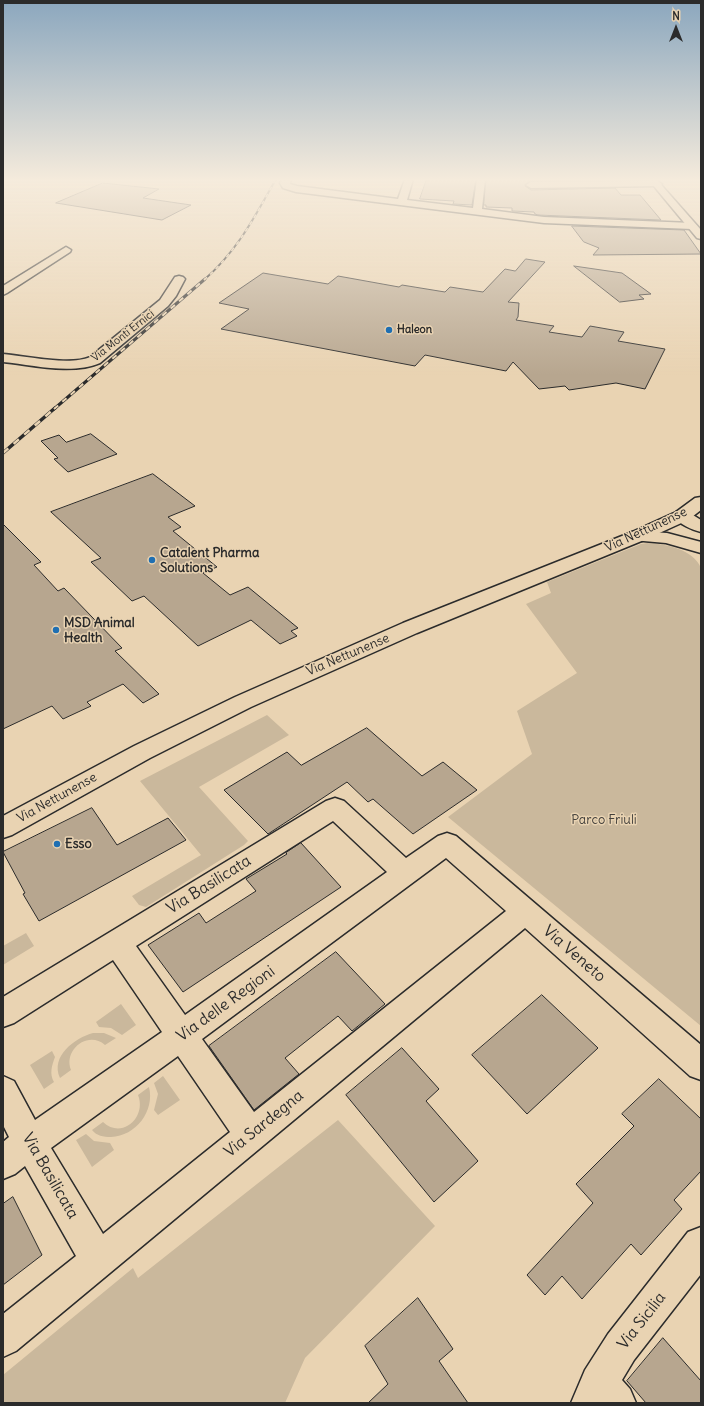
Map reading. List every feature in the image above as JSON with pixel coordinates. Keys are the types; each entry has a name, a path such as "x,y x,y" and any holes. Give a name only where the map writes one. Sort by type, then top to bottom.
{"street":[{"path":"3,292 66,250"},
{"name":"Via Monti Ernici","path":"3,358 69,365 90,363 160,306 170,296 179,279"},
{"name":"Via Nettunense","path":"3,828 193,726 294,678 410,628 638,536 682,516 701,502"},
{"path":"682,516 701,527"},
{"path":"682,516 688,532 701,547"},
{"path":"638,536 667,538 701,547"},
{"name":"Via Basilicata","path":"3,1013 335,808 405,873"},
{"name":"Via delle Regioni","path":"3,1162 181,1036 447,843"},
{"name":"Via Veneto","path":"447,843 701,1065"},
{"name":"Via Sardegna","path":"3,1338 525,911"},
{"path":"117,942 251,1135"},
{"name":"Via Basilicata","path":"3,1092 30,1143 98,1260"},
{"name":"Via Sicilia","path":"602,1397 621,1346 701,1245"}],"green space":[{"name":"Parco Friuli","path":"647,543 670,546 685,552 692,556 701,568 701,1026 448,817 532,754 517,711 577,673 526,604 551,593 547,582 641,544"},
{"path":"267,715 289,735 199,787 248,841 146,907 139,905 132,896 201,855 140,781"},
{"path":"26,933 34,946 3,965 3,946"},
{"path":"121,1004 136,1025 122,1035 111,1028 99,1027 96,1022"},
{"path":"93,1033 104,1033 116,1038 105,1045 98,1041 91,1040 79,1044 74,1049 71,1056 69,1063 71,1070 60,1078 58,1062 61,1055 79,1039"},
{"path":"52,1051 55,1057 51,1073 54,1082 44,1089 30,1065"},
{"path":"163,1076 180,1100 158,1115 154,1110 158,1094 154,1083"},
{"path":"149,1087 149,1105 142,1121 136,1127 120,1136 111,1137 100,1136 92,1130 103,1122 110,1127 118,1128 131,1124 139,1111 140,1103 138,1095"},
{"path":"338,1120 435,1226 305,1358 285,1403 3,1403 3,1375 133,1268 138,1278"},
{"path":"86,1134 94,1141 110,1143 114,1150 92,1167 76,1140"}],"building":[{"path":"591,245 694,245 701,254 593,255 599,248"},
{"name":"Haleon","path":"526,259 545,262 508,302 519,303 518,317 516,320 554,326 549,332 582,337 590,326 624,332 618,341 665,349 645,389 616,383 569,390 565,386 539,389 513,362 506,371 425,355 415,366 221,329 249,309 219,303 263,273 328,284 338,276 399,287 402,285 445,292 450,287 483,292 505,269 515,271"},
{"path":"574,266 622,273 651,294 639,295 644,299 620,302"},
{"path":"91,434 117,454 68,472 54,459 58,458 41,441 59,435 66,442"},
{"name":"Catalent Pharma Solutions","path":"153,474 195,506 168,517 181,527 173,531 217,567 203,573 230,595 248,587 298,628 291,631 297,636 280,644 251,620 198,646 144,596 132,601 91,562 101,558 51,512"},
{"name":"MSD Animal Health","path":"3,524 41,562 34,565 58,591 64,588 122,648 115,651 159,694 143,703 123,684 87,702 91,706 63,719 52,706 3,729"},
{"path":"367,728 422,776 443,762 477,790 413,834 373,799 368,802 347,782 268,834 224,790 287,752 301,765"},
{"path":"92,808 117,845 168,818 186,840 39,921 23,894 25,893 3,852"},
{"path":"301,843 341,887 183,992 148,945 199,913 206,923 256,891 246,879 287,854 286,853"},
{"path":"336,952 385,1004 352,1031 338,1016 285,1058 299,1074 254,1110 209,1046"},
{"path":"542,995 598,1048 527,1114 472,1055"},
{"path":"402,1048 439,1089 426,1101 478,1161 434,1202 346,1095"},
{"path":"659,1079 701,1119 701,1171 674,1200 682,1209 641,1255 631,1244 582,1299 562,1276 545,1295 527,1275 593,1203 576,1184 634,1126 622,1114"},
{"path":"13,1197 42,1255 3,1285 3,1204"},
{"path":"418,1298 453,1349 439,1361 468,1403 368,1403 388,1384 365,1346"},
{"path":"663,1338 701,1381 701,1403 646,1403 627,1381"}],"railway":[{"path":"204,280 216,269 236,245"},
{"path":"54,409 205,279"},
{"path":"3,453 55,408"}],"place":[{"name":"Haleon","path":"389,330"},
{"name":"Catalent Pharma Solutions","path":"152,560"},
{"name":"MSD Animal Health","path":"56,630"},
{"name":"Esso","path":"57,844"}]}
